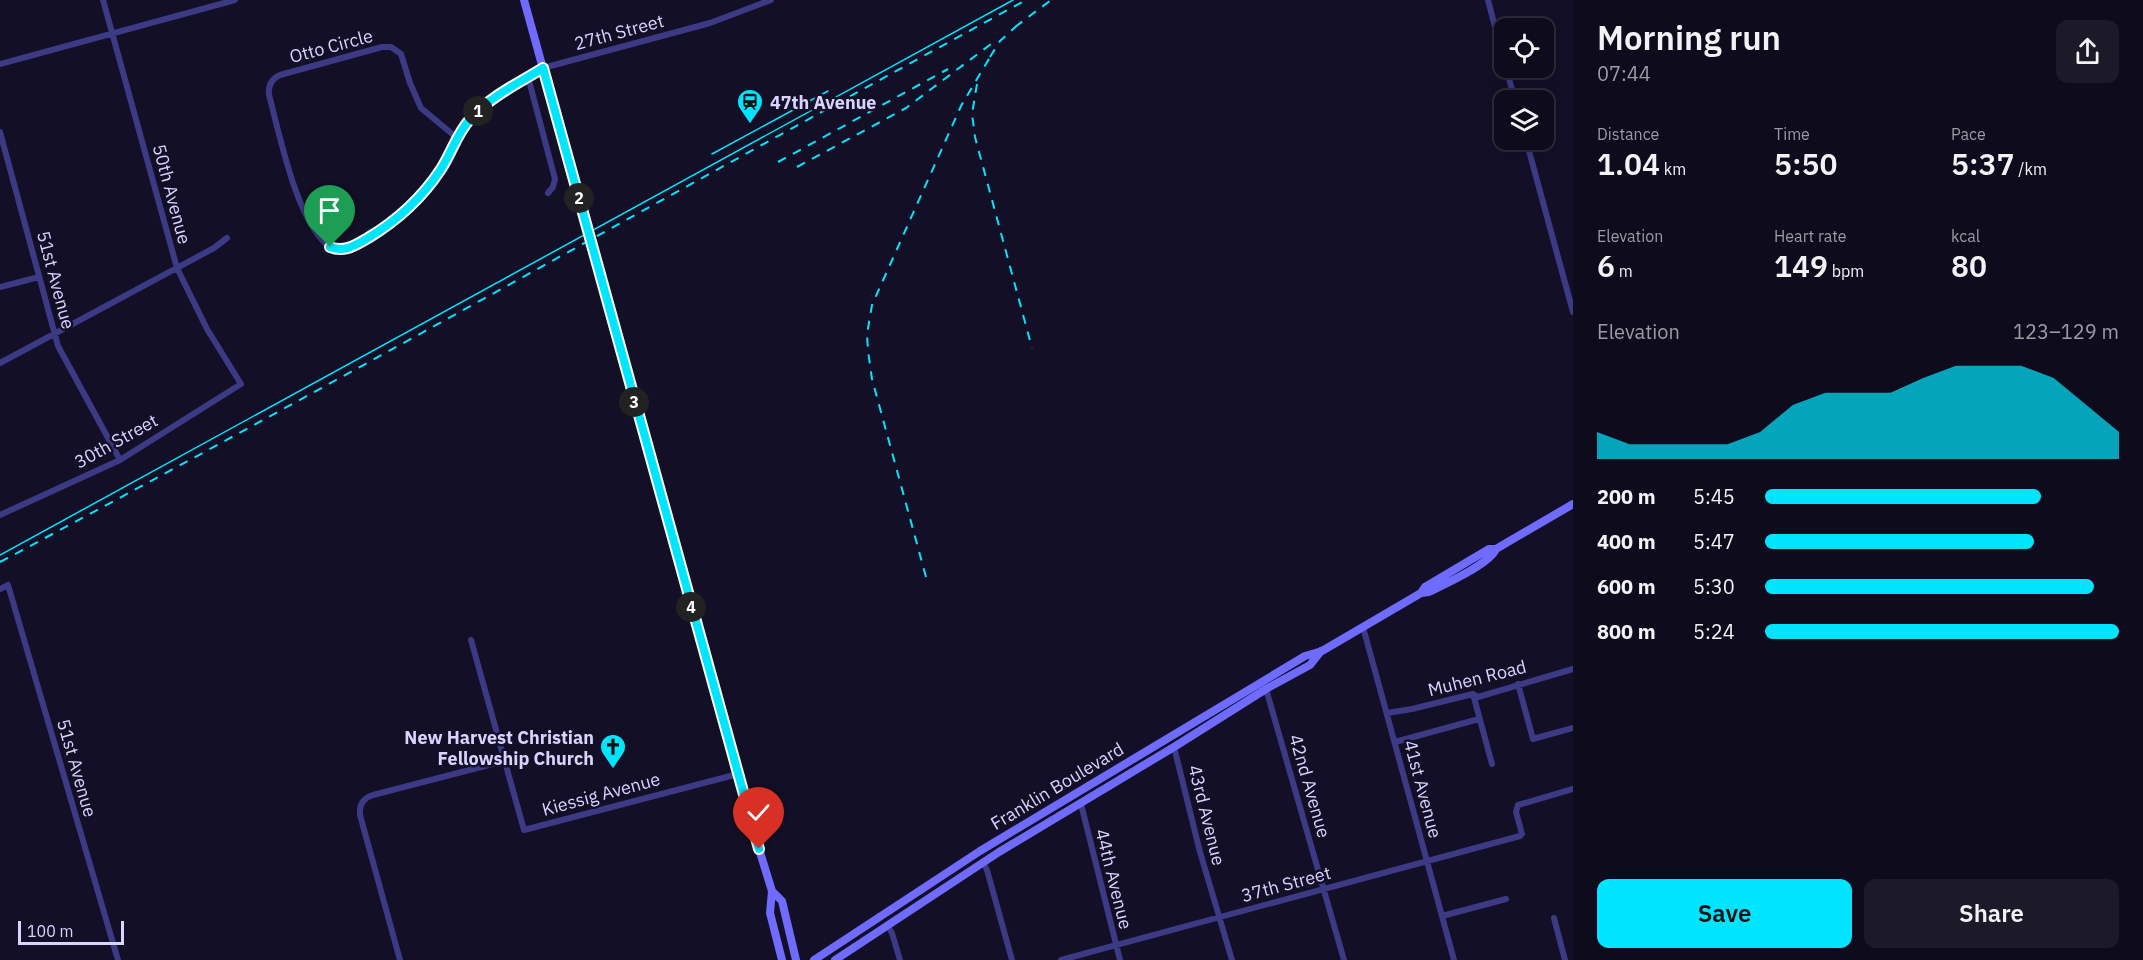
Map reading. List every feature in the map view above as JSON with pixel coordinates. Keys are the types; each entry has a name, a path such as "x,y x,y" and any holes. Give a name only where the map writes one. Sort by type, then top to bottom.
{"main road":[{"path":"524,0 772,891 770,913 782,960"},
{"name":"Franklin Boulevard","path":"814,960 952,870 1305,656 1322,651 1421,593 1429,592 1493,555 1496,549 1573,504"},
{"name":"Franklin Boulevard","path":"835,960 983,862 1266,689 1310,665 1322,651"},
{"path":"907,912 914,900 944,879 952,870 968,866 1003,843 1021,839"},
{"path":"772,891 782,901 796,960"}],"street":[{"name":"50th Avenue","path":"103,0 177,268 207,329 241,384"},
{"path":"0,64 235,0"},
{"name":"27th Street","path":"543,68 710,23 771,0"},
{"path":"1488,0 1494,23"},
{"name":"Otto Circle","path":"457,138 422,108 400,54 391,47 382,47 280,75 273,79 269,87 269,96 302,206 316,233 326,245 337,250 350,248 386,227 408,209 428,188 457,138 479,110 543,68"},
{"path":"528,77 554,171 553,187 548,193"},
{"name":"51st Avenue","path":"0,132 54,334 62,354 120,460"},
{"path":"1529,150 1573,312"},
{"path":"0,363 177,268 227,238"},
{"path":"0,287 39,277"},
{"name":"30th Street","path":"0,515 120,460 241,384"},
{"name":"51st Avenue","path":"0,589 8,585 118,960"},
{"name":"41st Avenue","path":"1363,627 1454,960"},
{"name":"Kiessig Avenue","path":"471,640 524,830 738,774"},
{"name":"Muhen Road","path":"1387,713 1473,694 1478,697 1573,669"},
{"path":"1518,684 1533,739 1573,728"},
{"name":"42nd Avenue","path":"1266,689 1344,960"},
{"path":"1473,694 1492,764"},
{"path":"1395,742 1479,719"},
{"name":"43rd Avenue","path":"1174,747 1200,852 1232,960"},
{"path":"400,960 360,815 361,804 373,795 504,760"},
{"name":"37th Street","path":"1061,960 1520,836 1522,834 1516,812 1518,805 1573,789"},
{"name":"44th Avenue","path":"1081,804 1120,960"},
{"path":"983,862 1012,960"},
{"path":"1442,916 1506,899"},
{"path":"1554,918 1565,960"},
{"path":"887,925 892,933 900,960"}],"tram line":[{"path":"0,555 1013,0"},
{"path":"712,154 828,91"}],"railway":[{"path":"0,562 1026,0"},
{"path":"1015,27 1051,0"},
{"path":"990,57 1000,41 1021,22"},
{"path":"797,167 906,108 995,41"},
{"path":"926,577 872,379 867,334 872,305 961,106 993,52"},
{"path":"778,162 948,69"},
{"path":"977,84 972,114 975,137 1032,348"}],"place":[{"name":"47th Avenue","path":"750,125"},
{"name":"New Harvest Christian Fellowship Church","path":"613,770"}],"route":[{"path":"330,247 337,250 350,248 398,218 428,188 448,157 461,130 470,119 501,93 543,68 678,563 759,849"}]}
